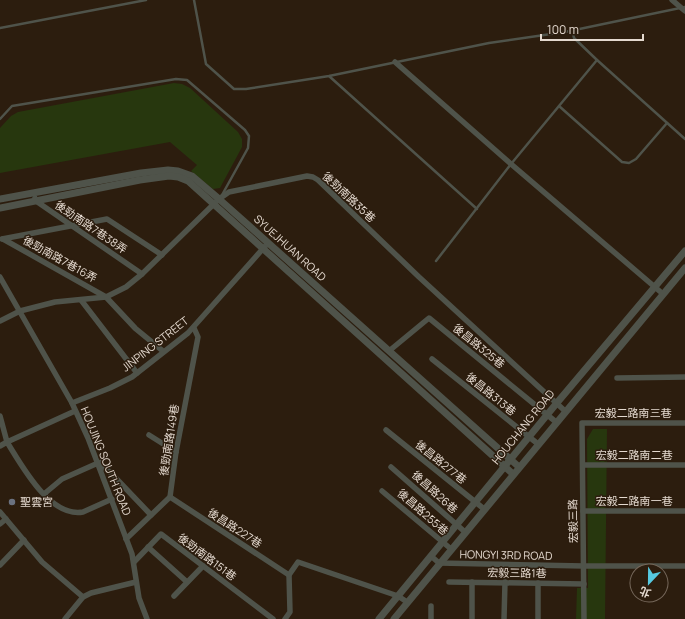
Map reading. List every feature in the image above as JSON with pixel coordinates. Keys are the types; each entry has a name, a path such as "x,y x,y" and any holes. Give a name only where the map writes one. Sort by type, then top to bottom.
{"street":[{"path":"672,0 684,8"},
{"path":"395,62 663,294"},
{"name":"SYUEJHUAN ROAD","path":"0,199 140,172 168,170 178,171 192,176 217,202 513,474"},
{"name":"SYUEJHUAN ROAD","path":"0,208 125,183 169,176 178,177 188,181 217,202"},
{"name":"後勁南路35巷","path":"0,321 20,311 55,302 106,297 126,287 142,274 229,192 307,176 313,177 565,411"},
{"path":"34,193 36,202"},
{"name":"後勁南路7巷38弄","path":"36,202 142,274"},
{"path":"2,239 107,219 162,255"},
{"name":"後勁南路7巷16弄","path":"2,239 106,297 135,328 164,351"},
{"name":"SYUEJHUAN ROAD","path":"266,246 389,350 519,467"},
{"name":"JINPING STREET","path":"72,403 110,388 132,377 194,328 266,246"},
{"name":"HOUCHANG ROAD","path":"379,619 556,404 685,251"},
{"name":"HOUCHANG ROAD","path":"394,619 685,268"},
{"name":"HOUJING SOUTH ROAD","path":"0,277 72,403 88,438 112,499 134,562 139,598 147,619"},
{"path":"81,300 137,373"},
{"name":"後昌路325巷","path":"389,350 428,318 556,422"},
{"name":"後勁南路149巷","path":"170,497 176,452 198,337 194,328"},
{"name":"後昌路313巷","path":"432,359 538,444"},
{"path":"617,378 685,377"},
{"path":"0,446 75,410"},
{"path":"0,416 7,442 25,471 44,494 58,507 78,513 112,499"},
{"name":"宏毅二路南三巷","path":"582,423 685,423"},
{"name":"宏毅三路","path":"582,423 584,619"},
{"name":"後昌路277巷","path":"386,430 484,509"},
{"path":"149,435 176,452"},
{"path":"44,494 62,479 98,463 110,472 151,515"},
{"name":"宏毅二路南二巷","path":"583,465 685,465"},
{"name":"後昌路26巷","path":"391,467 465,532"},
{"name":"後昌路255巷","path":"382,491 451,549"},
{"path":"126,539 170,497"},
{"name":"後昌路227巷","path":"170,497 289,575"},
{"name":"宏毅二路南一巷","path":"583,511 685,511"},
{"path":"0,512 42,562 83,597"},
{"path":"0,524 6,519"},
{"name":"後勁南路151巷","path":"134,562 161,534 273,619"},
{"path":"0,565 24,540"},
{"path":"148,547 187,582"},
{"path":"431,556 439,563"},
{"path":"285,619 290,612 289,575 298,562 398,596 407,602"},
{"name":"HONGYI 3RD ROAD","path":"439,563 584,566 685,566"},
{"path":"174,596 203,566"},
{"path":"64,619 83,597 91,593 136,582"},
{"name":"宏毅三路1巷","path":"449,582 584,584"},
{"path":"472,582 472,619"},
{"path":"504,619 505,582"},
{"path":"538,583 538,619"},
{"path":"431,606 431,619"}],"lane":[{"path":"0,28 146,0"},
{"path":"194,0 206,64 234,89 246,89 329,76 488,43 572,30 684,8"},
{"path":"572,30 574,38 685,140"},
{"path":"436,261 511,164 597,60"},
{"path":"329,76 477,209"},
{"path":"0,119 12,106 176,78 187,80 245,130 249,136 248,148 217,202"},
{"path":"559,106 622,162 629,163 636,159 667,123"},
{"path":"98,463 106,456"}],"green space":[{"path":"174,83 182,84 190,88 238,132 242,139 242,147 220,188 213,189 191,171 197,165 170,142 0,173 0,128 11,116 18,112"},
{"path":"593,429 607,429 605,619 576,619 577,588 588,588 587,439"}],"place":[{"name":"聖雲宮","path":"12,502"}]}
